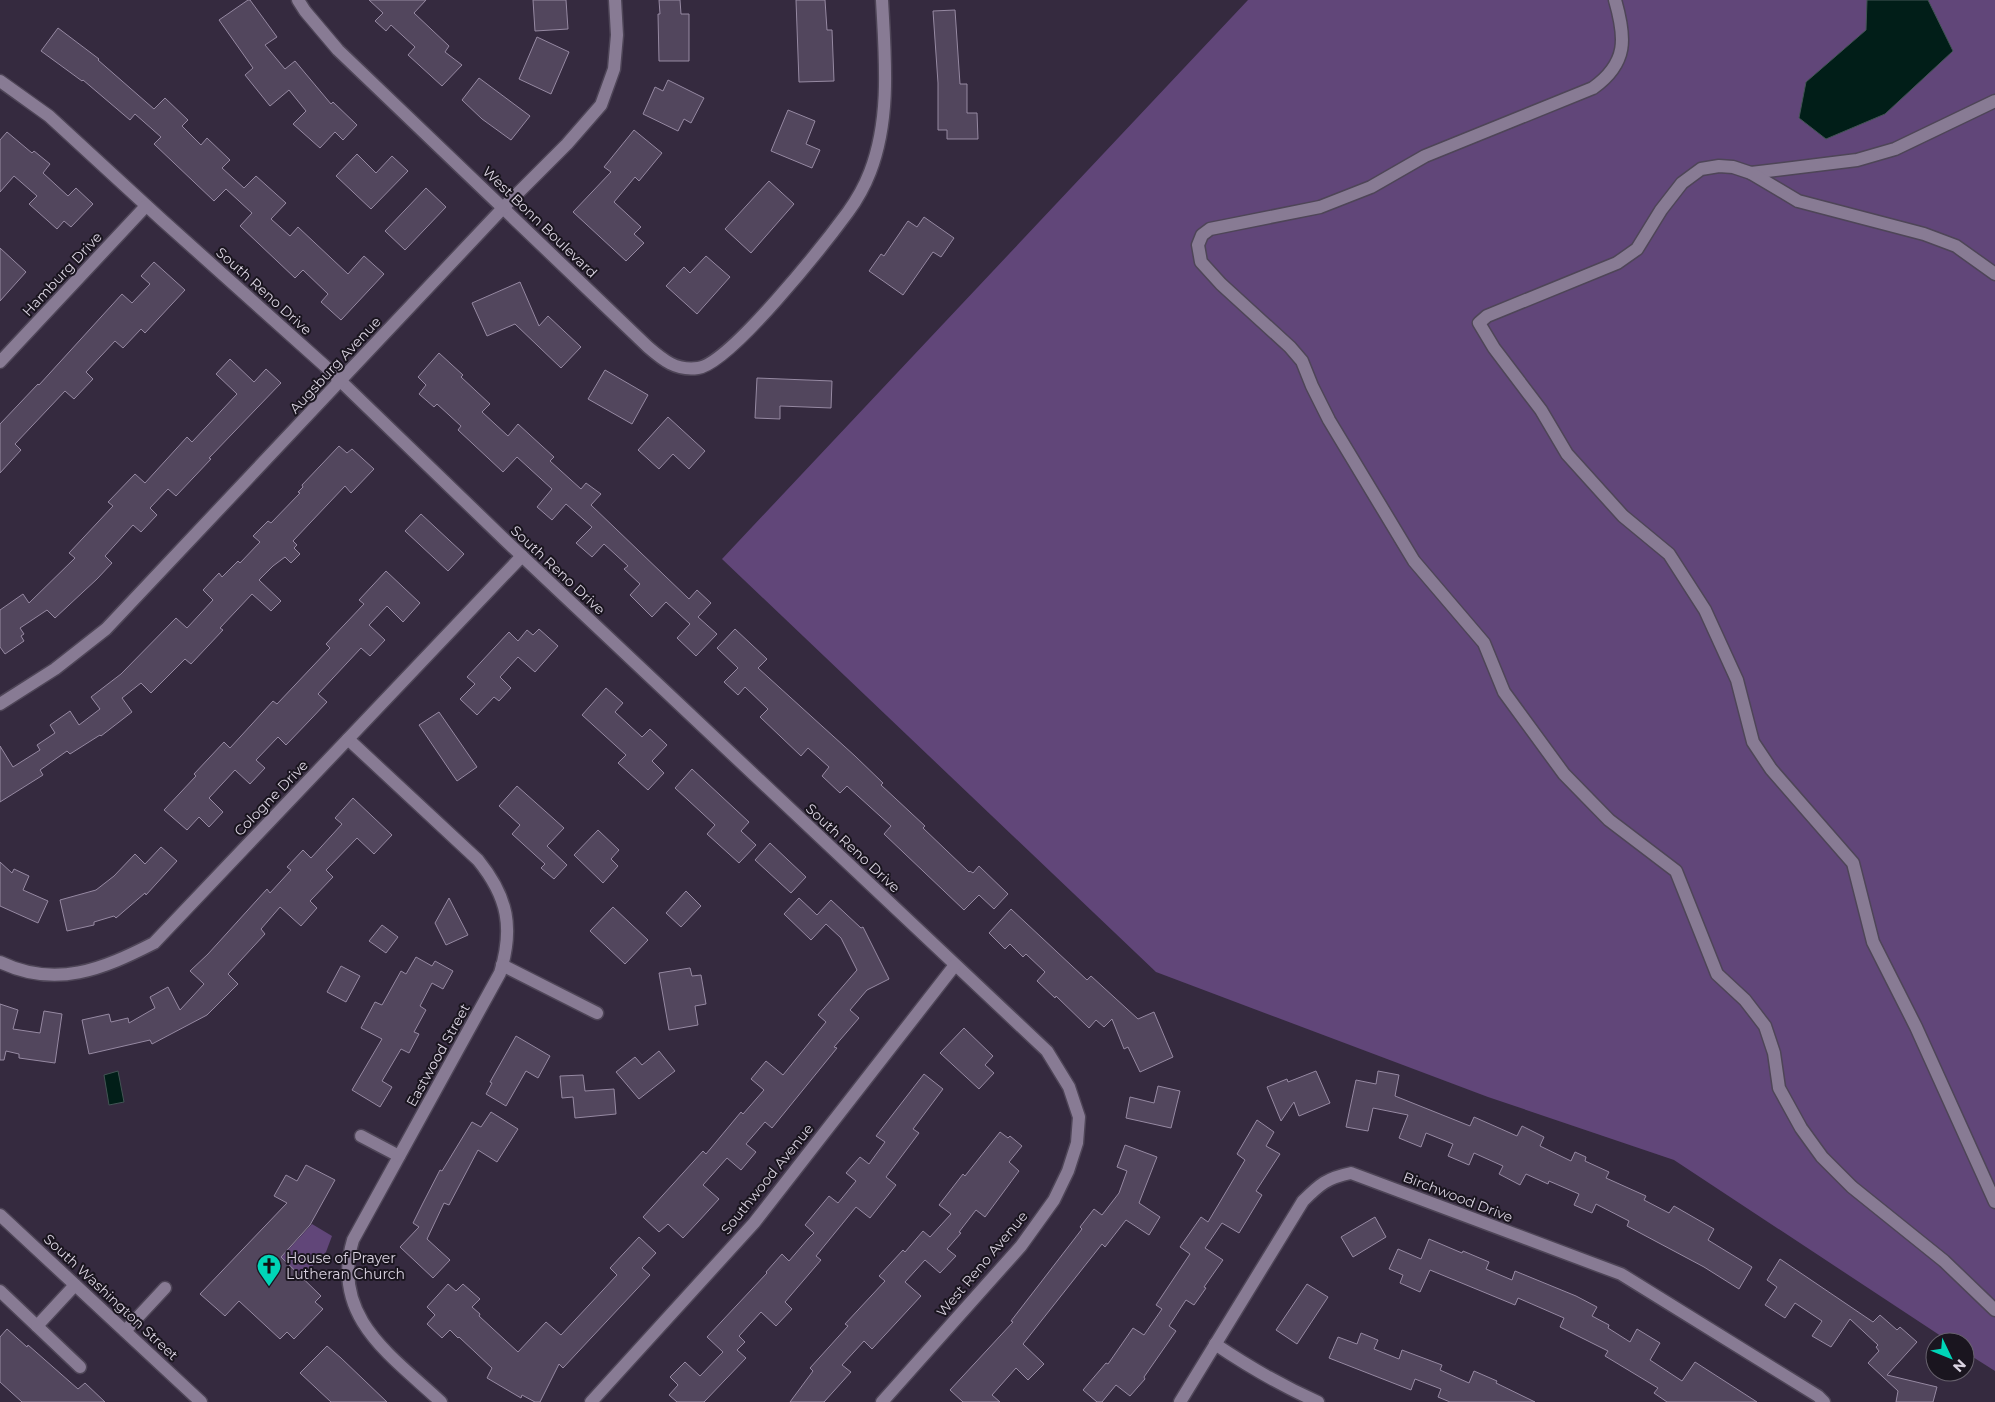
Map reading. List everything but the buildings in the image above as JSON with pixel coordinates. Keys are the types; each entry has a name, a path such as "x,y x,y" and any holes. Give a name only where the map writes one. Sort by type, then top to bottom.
{"street":[{"name":"West Bonn Boulevard","path":"298,0 338,50 648,347 670,365 683,368 699,368 715,361 733,346 778,298 849,210 870,172 884,118 885,68 882,0"},
{"name":"Augsburg Avenue","path":"0,704 54,669 106,629 504,208 567,144 601,104 614,69 617,35 614,0"},
{"path":"1615,0 1622,23 1623,47 1616,67 1593,88 1425,156 1371,187 1320,207 1210,229 1202,235 1198,246 1202,262 1221,284 1290,346 1302,361 1312,386 1330,420 1414,560 1484,643 1504,692 1564,774 1609,820 1676,871 1717,974 1745,1000 1765,1026 1774,1053 1779,1088 1800,1128 1817,1150 1852,1188 1944,1261 1995,1310"},
{"name":"South Reno Drive","path":"0,81 49,116 341,381 522,556 1046,1051 1069,1087 1073,1100"},
{"path":"1751,173 1857,160 1895,149 1995,101"},
{"path":"1995,274 1956,246 1924,234 1798,202 1751,173 1733,167 1719,166 1701,169 1682,183 1661,210 1637,249 1617,263 1487,316 1479,323 1494,348 1541,410 1567,454 1623,516 1669,554 1705,610 1737,680 1753,742 1771,769 1853,863 1873,942 1924,1043 1995,1202"},
{"name":"Hamburg Drive","path":"0,362 146,206"},
{"name":"Cologne Drive","path":"0,962 29,972 77,973 100,968 154,943 522,556"},
{"name":"Eastwood Street","path":"348,739 478,860 491,876 501,894 506,913 508,933 502,965 493,986 353,1240 347,1269 349,1289 363,1326 376,1342 441,1402"},
{"path":"502,965 597,1013"},
{"name":"Southwood Avenue","path":"590,1402 754,1223 955,965"},
{"name":"West Reno Avenue","path":"882,1402 1021,1246 1054,1200 1068,1171 1077,1143 1079,1116 1073,1100"},
{"path":"361,1136 399,1156"},
{"name":"Birchwood Drive","path":"1180,1402 1303,1201 1320,1184 1335,1176 1351,1172 1621,1274 1809,1390 1824,1402"},
{"name":"South Washington Street","path":"0,1215 201,1402"},
{"path":"37,1326 75,1285"},
{"path":"125,1331 165,1288"},
{"path":"0,1292 80,1367"},
{"path":"1216,1344 1250,1368 1318,1402"}],"shaded area":[{"path":"1248,0 1995,0 1995,1371 1975,1358 1975,1332 1935,1332 1674,1160 1488,1097 1156,972 722,559"},
{"path":"1867,0 1928,0 1953,51 1885,114 1826,139 1799,118 1806,82 1866,30"},
{"path":"118,1071 124,1102 109,1105 104,1075"},
{"path":"312,1224 332,1236 326,1252 302,1277 295,1270 290,1275 277,1262"}],"place":[{"name":"House of Prayer Lutheran Church","path":"269,1287"}]}
